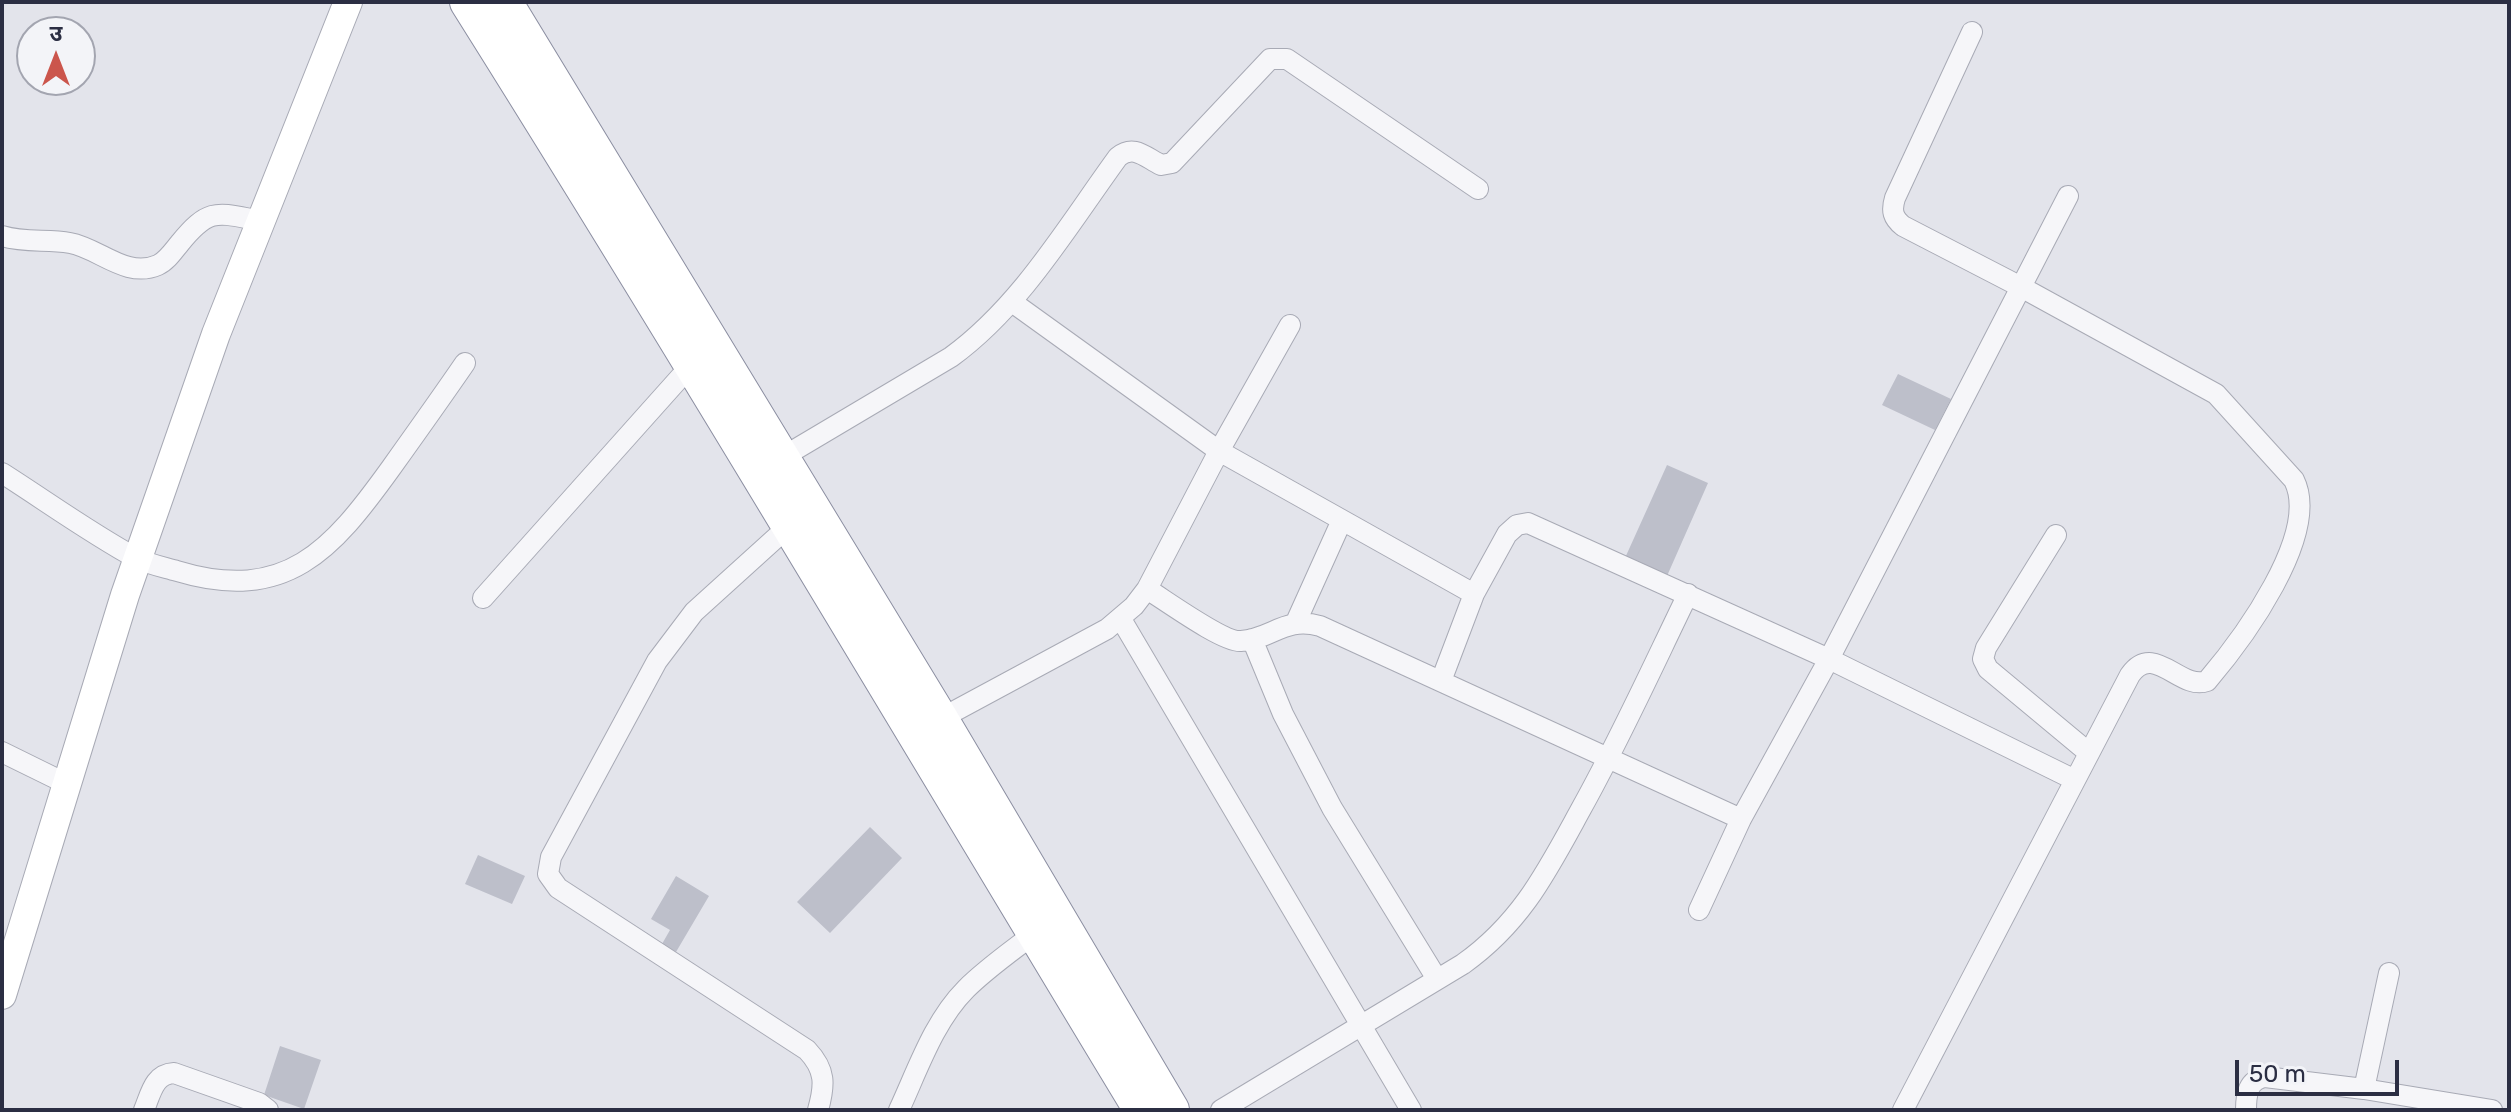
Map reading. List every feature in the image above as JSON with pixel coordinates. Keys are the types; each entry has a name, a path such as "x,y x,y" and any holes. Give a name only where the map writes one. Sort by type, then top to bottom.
{"highway":[{"path":"468,2 693,363 1142,1110"},
{"path":"504,2 940,719 1171,1110"}],"street":[{"path":"2,995 138,559 216,334 348,2"},
{"path":"1903,1110 2130,675 2141,664 2154,664 2198,684 2203,684 2212,676 2275,585 2297,526 2301,499 2294,480 2216,394 1903,226 1893,213 1895,198 1972,32"},
{"path":"781,458 972,342 1012,302 1118,157 1128,150 1161,165 1172,163 1270,59 1287,59 1478,189"},
{"path":"1699,910 1741,819 1829,659 2068,196"},
{"path":"2,236 30,242 68,243 122,265 147,267 164,261 192,228 207,216 228,215 261,221"},
{"path":"1012,302 1219,451 1474,594"},
{"path":"940,719 1121,619 1147,589 1219,451 1290,325"},
{"path":"2,473 138,559 192,576 231,582 258,580 284,573 307,561 337,537 465,363"},
{"path":"483,598 693,363"},
{"path":"1296,622 1342,520"},
{"path":"1441,681 1474,594 1507,534 1517,525 1528,523 1829,659 2075,780"},
{"path":"789,526 694,612 657,661 551,857 548,874 558,888 807,1050 818,1061 823,1073 821,1109"},
{"path":"2056,535 1986,648 1983,659 1988,669 2089,753"},
{"path":"1147,589 1234,641 1252,639 1296,622 1320,626 1741,819"},
{"path":"1221,1110 1491,944 1543,878 1609,759 1688,594"},
{"path":"1121,619 1411,1110"},
{"path":"1252,639 1283,714 1332,808 1437,979"},
{"path":"2,752 67,784"},
{"path":"899,1110 948,1012 966,989 1035,933"},
{"path":"2364,1089 2389,973"},
{"path":"144,1110 158,1078 174,1073 259,1103 268,1110"},
{"path":"2246,1110 2248,1088 2258,1078 2281,1077 2492,1110"}],"building":[{"path":"1898,374 1951,399 1935,430 1882,405"},
{"path":"1667,465 1708,483 1667,576 1625,558"},
{"path":"870,827 902,858 830,933 797,902"},
{"path":"478,855 525,876 512,904 465,884"},
{"path":"676,876 709,896 676,952 662,944 670,930 651,919"},
{"path":"280,1046 321,1060 304,1109 264,1095"}]}
